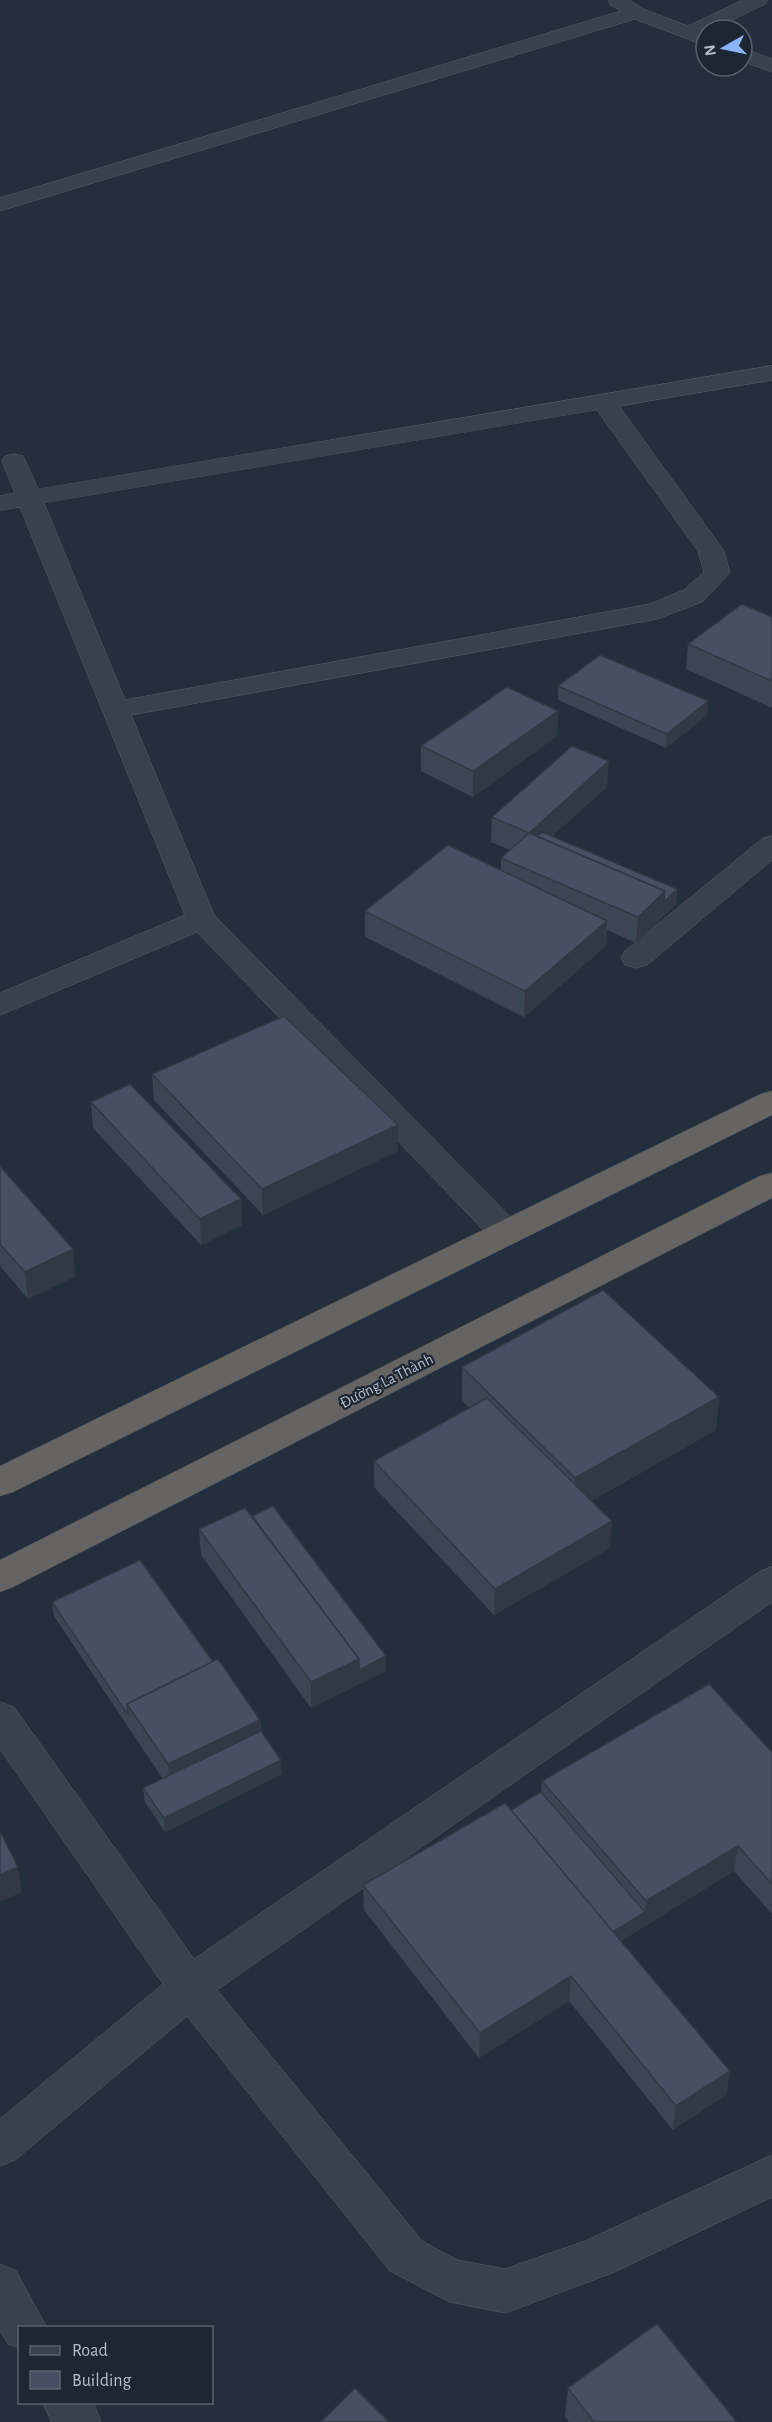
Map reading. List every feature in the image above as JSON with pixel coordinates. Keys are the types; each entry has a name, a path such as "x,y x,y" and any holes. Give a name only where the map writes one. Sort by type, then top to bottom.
{"highway":[{"path":"0,1482 772,1102"},
{"name":"Đường La Thành","path":"0,1577 772,1184"}],"street":[{"path":"616,0 636,13 694,36"},
{"path":"729,18 759,0"},
{"path":"0,205 636,13"},
{"path":"754,59 772,66"},
{"path":"0,503 772,373"},
{"path":"115,710 657,611 693,596 717,573 711,551 604,402"},
{"path":"14,461 201,920 506,1233"},
{"path":"636,958 772,845"},
{"path":"0,1005 201,920"},
{"path":"0,2146 210,1971 772,1582"},
{"path":"0,1718 190,1988 406,2256 450,2280 505,2291 596,2258 772,2175"},
{"path":"0,2286 23,2326"},
{"path":"67,2404 78,2422"}],"building":[{"path":"742,604 772,617 772,681 688,644"},
{"path":"600,655 708,701 667,734 558,686"},
{"path":"507,687 558,711 473,771 421,746"},
{"path":"572,746 609,761 529,833 492,817"},
{"path":"542,832 677,889 664,902 665,891 537,836"},
{"path":"529,833 665,891 638,917 501,858"},
{"path":"448,845 607,921 525,991 365,911"},
{"path":"284,1016 398,1125 262,1189 152,1074"},
{"path":"130,1084 241,1199 200,1219 91,1102"},
{"path":"0,1166 73,1249 25,1272 0,1244"},
{"path":"603,1290 719,1397 575,1478 462,1367"},
{"path":"487,1398 612,1521 495,1589 374,1461"},
{"path":"273,1506 386,1656 359,1670 359,1659 252,1516"},
{"path":"245,1508 359,1659 311,1682 199,1529"},
{"path":"140,1560 213,1662 127,1704 128,1715 52,1602"},
{"path":"218,1659 260,1720 168,1764 127,1704"},
{"path":"709,1684 772,1752 772,1884 738,1846 646,1901 542,1781"},
{"path":"261,1731 281,1760 164,1818 143,1788"},
{"path":"541,1792 645,1912 613,1932 511,1810"},
{"path":"505,1803 730,2071 676,2106 571,1976 480,2033 363,1885"},
{"path":"0,1831 18,1867 0,1875"},
{"path":"657,2324 737,2422 594,2422 568,2388"},
{"path":"355,2388 389,2422 321,2422"}]}
